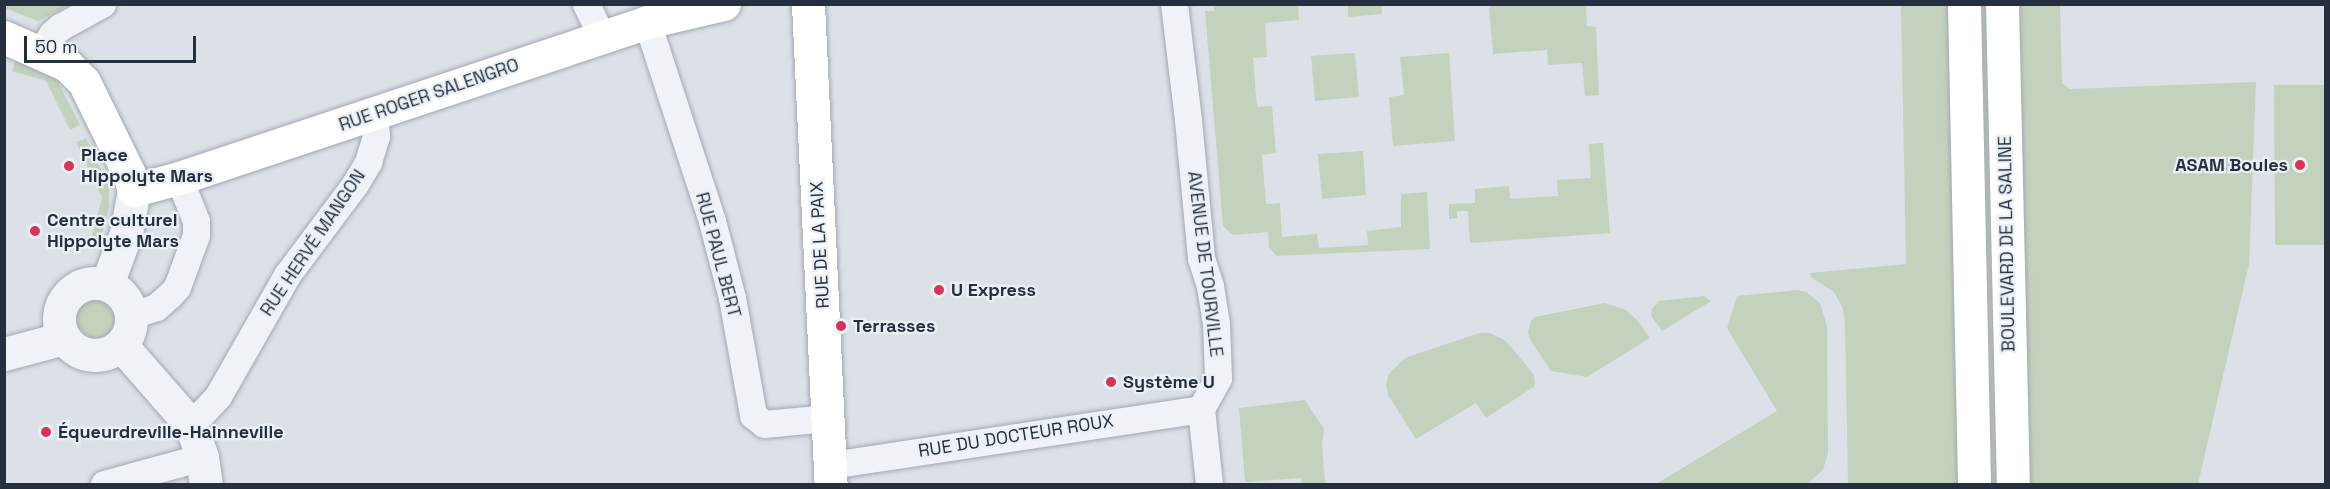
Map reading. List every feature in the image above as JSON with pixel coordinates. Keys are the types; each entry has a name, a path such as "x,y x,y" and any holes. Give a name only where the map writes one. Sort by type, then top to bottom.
{"main road":[{"name":"RUE ROGER SALENGRO","path":"134,190 179,178 647,22 724,4"},
{"name":"RUE DE LA PAIX","path":"808,4 831,475"},
{"name":"BOULEVARD DE LA SALINE","path":"1964,4 1974,484"},
{"name":"BOULEVARD DE LA SALINE","path":"2002,4 2013,484"},
{"path":"4,37 67,65 84,82 129,174 134,190"}],"street":[{"path":"41,52 52,34 60,27 102,4"},
{"path":"586,4 602,37"},
{"name":"AVENUE DE TOURVILLE","path":"1174,4 1201,258 1210,286 1216,323 1218,378 1201,409"},
{"name":"RUE PAUL BERT","path":"647,22 712,221 732,298 753,415 764,424 828,418"},
{"name":"RUE HERVÉ MANGON","path":"191,425 218,396 287,275 368,162 376,136 374,114"},
{"path":"104,484 204,471 191,425 126,330 124,296 107,284 94,282 82,285 71,292 63,302 60,326 64,338 72,346 91,355 102,355 126,330 177,287 196,235 196,221 179,178"},
{"path":"107,284 126,233 134,190"},
{"path":"4,354 64,338"},
{"path":"1201,409 1209,484"},
{"name":"RUE DU DOCTEUR ROUX","path":"831,475 1201,409"}],"green space":[{"path":"4,5 70,5 38,21 5,8"},
{"path":"1214,5 1313,5 1298,6 1299,20 1265,23 1267,57 1253,58 1257,107 1272,106 1276,153 1262,155 1266,204 1280,203 1282,237 1317,234 1319,248 1368,245 1367,231 1401,227 1401,194 1427,192 1430,249 1277,256 1269,248 1268,232 1233,235 1223,226 1205,11 1214,11"},
{"path":"1348,5 1382,5 1382,14 1348,17"},
{"path":"1491,5 1586,5 1587,26 1596,27 1599,95 1585,96 1582,63 1548,65 1547,50 1493,54 1489,9"},
{"path":"1901,5 2060,5 2062,83 2070,89 2256,82 2249,264 2198,484 1848,484 1843,309 1834,292 1811,277 1810,273 1906,264"},
{"path":"1355,53 1359,97 1315,101 1311,56"},
{"path":"1449,53 1455,141 1393,146 1389,97 1404,95 1400,57"},
{"path":"16,59 51,74 57,80 80,125 70,130 46,81 12,71"},
{"name":"ASAM Boules","path":"2274,85 2325,85 2325,245 2275,245"},
{"path":"86,138 109,186 109,207 99,247 90,244 102,198 76,142"},
{"path":"1603,143 1610,233 1470,243 1468,211 1457,211 1457,218 1449,219 1449,204 1475,203 1475,189 1509,186 1510,199 1558,196 1557,180 1591,178 1589,144"},
{"path":"1363,151 1366,195 1322,199 1318,154"},
{"path":"1797,290 1806,292 1820,303 1827,326 1828,453 1823,470 1807,484 1656,484 1777,411 1727,328 1737,296"},
{"path":"96,294 112,300 118,316 112,332 96,338 80,332 74,316 80,300"},
{"path":"1704,296 1711,301 1662,331 1652,317 1651,310 1659,301"},
{"path":"1605,303 1626,310 1638,321 1650,338 1587,377 1551,371 1529,338 1531,321 1535,317"},
{"path":"1480,333 1490,333 1506,341 1534,375 1535,386 1486,418 1476,403 1416,439 1388,395 1386,384 1389,374 1405,358"},
{"path":"1305,400 1324,429 1322,445 1325,484 1302,484 1301,478 1245,482 1239,408"}],"place":[{"name":"ASAM Boules","path":"2300,165"},
{"name":"Place Hippolyte Mars","path":"69,166"},
{"name":"Centre culturel Hippolyte Mars","path":"35,231"},
{"name":"U Express","path":"939,290"},
{"name":"Terrasses","path":"841,326"},
{"name":"Système U","path":"1111,382"},
{"name":"Équeurdreville-Hainneville","path":"46,432"}]}
